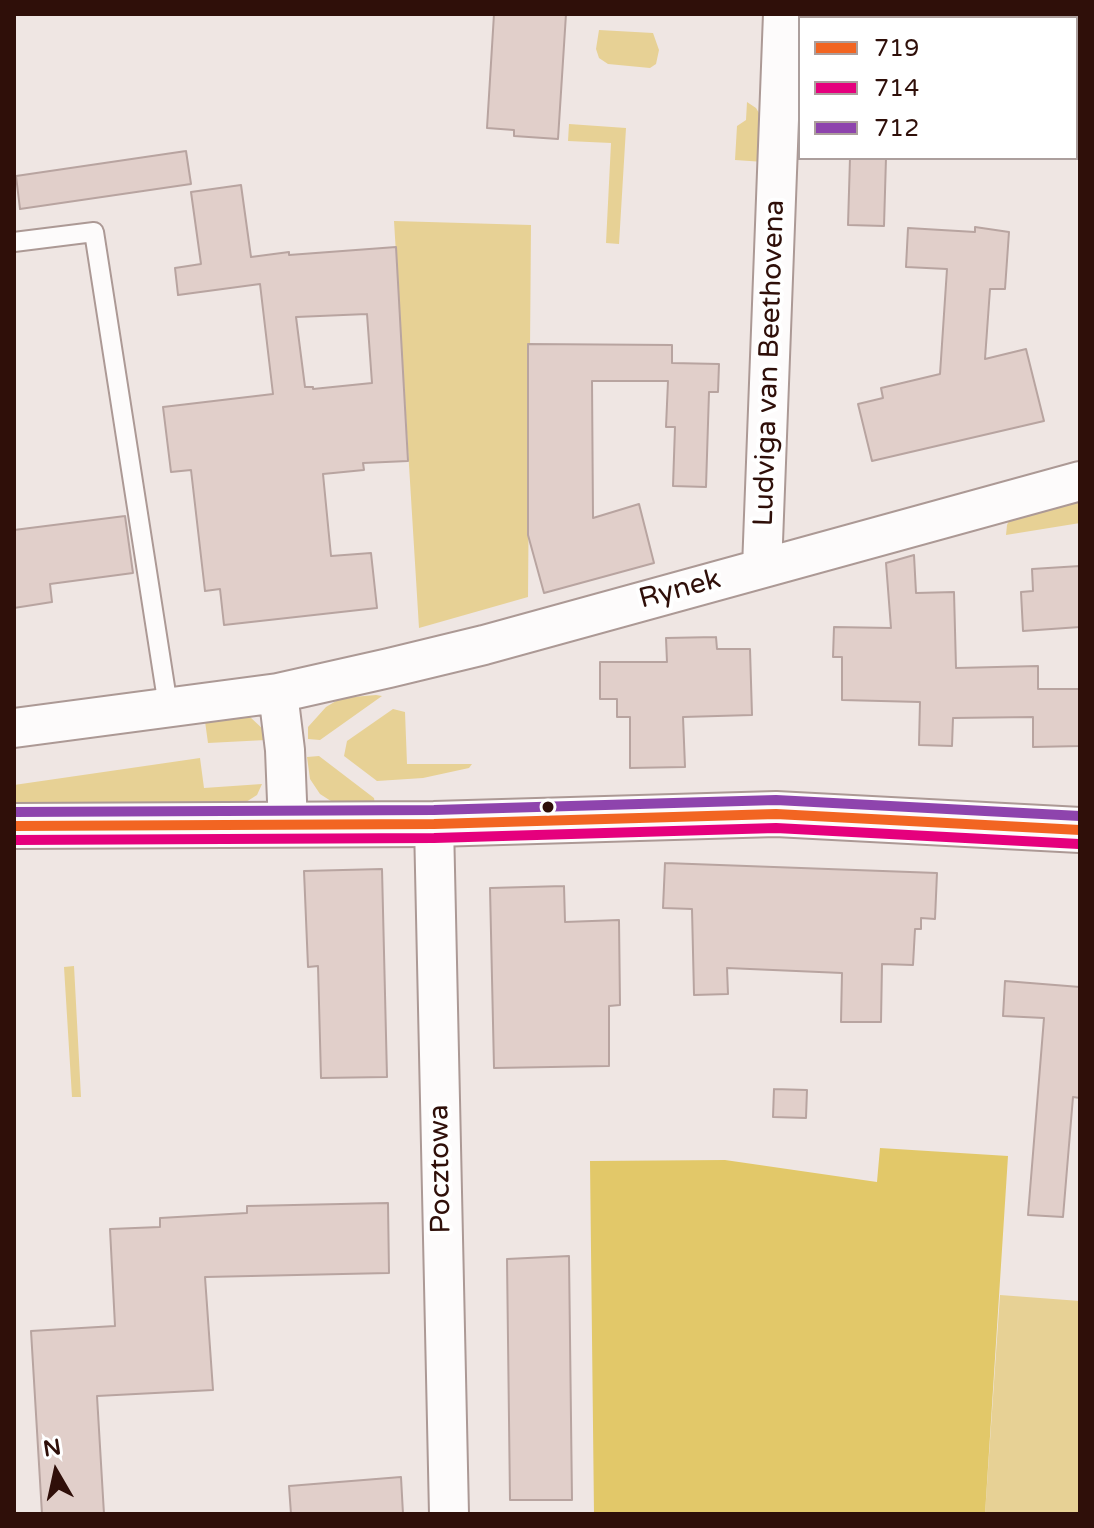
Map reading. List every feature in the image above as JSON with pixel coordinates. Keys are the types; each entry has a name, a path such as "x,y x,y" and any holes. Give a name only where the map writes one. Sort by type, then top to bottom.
{"street":[{"name":"Ludviga van Beethovena","path":"762,568 783,14"},
{"name":"Rynek","path":"14,728 278,693 484,645 1080,481"},
{"path":"278,693 285,750 288,826"},
{"path":"14,826 434,824 776,814 1080,830"},
{"name":"Pocztowa","path":"434,824 449,1514"}],"lane":[{"path":"14,242 94,232 168,706"}],"shaded area":[{"path":"599,30 653,33 659,50 656,64 650,68 608,64 599,58 596,49"},
{"path":"747,102 756,108 762,118 764,162 735,160 737,126 746,120"},
{"path":"569,124 626,128 619,244 606,243 611,143 568,141"},
{"path":"394,221 531,225 528,597 419,628"},
{"path":"1080,498 1080,523 1006,535 1010,518"},
{"path":"382,696 320,740 308,739 308,727 326,707 341,698"},
{"path":"393,709 405,712 407,764 472,764 469,768 423,778 377,781 344,756 347,741"},
{"path":"204,714 249,716 265,731 266,740 208,743"},
{"path":"319,756 374,798 375,804 334,803 320,794 310,779 307,757"},
{"path":"200,758 204,788 262,784 257,795 230,807 14,807 14,785"},
{"path":"74,966 81,1097 72,1097 64,967"},
{"path":"880,1148 1008,1156 985,1514 594,1514 590,1161 725,1160 877,1182"},
{"path":"1000,1295 1080,1301 1080,1514 985,1514"}],"building":[{"path":"494,14 566,14 558,139 514,136 514,130 487,128"},
{"path":"186,151 191,184 20,209 16,176"},
{"path":"850,160 886,160 884,226 848,225"},
{"path":"241,185 251,257 396,247 408,461 363,463 364,470 323,474 331,556 371,553 377,608 224,625 220,589 205,591 191,470 171,472 163,407 273,394 260,284 178,295 175,268 201,264 191,192","holes":["367,314 372,383 313,389 305,387 296,317"]},
{"path":"975,227 1009,232 1005,289 990,289 985,359 1026,349 1044,421 872,461 858,404 883,398 881,388 940,374 947,269 906,267 908,228 975,232"},
{"path":"528,344 672,345 672,363 719,364 718,392 709,392 706,487 673,486 675,427 666,427 668,381 592,381 593,518 639,504 654,563 544,593 528,535"},
{"path":"125,516 133,573 50,584 52,602 14,608 14,530"},
{"path":"914,555 916,593 954,592 956,668 1038,666 1038,689 1080,689 1080,746 1033,747 1033,717 953,718 952,746 919,745 920,702 842,700 842,657 833,657 834,627 891,628 886,563"},
{"path":"1080,566 1080,627 1023,631 1021,592 1033,591 1032,569"},
{"path":"716,637 717,649 750,649 752,715 683,717 685,767 630,768 630,717 617,717 617,699 600,699 600,662 667,662 666,638"},
{"path":"665,863 937,873 935,919 921,918 921,929 915,929 913,965 882,964 881,1022 841,1022 842,973 727,968 728,994 694,995 692,909 663,908"},
{"path":"382,869 387,1077 321,1078 318,966 308,967 304,871"},
{"path":"564,886 565,922 619,920 620,1005 609,1006 609,1066 494,1068 490,888"},
{"path":"1005,981 1080,987 1080,1098 1073,1097 1063,1217 1028,1215 1044,1018 1003,1016"},
{"path":"774,1089 807,1090 806,1118 773,1117"},
{"path":"388,1203 389,1273 205,1277 213,1390 97,1396 104,1514 42,1514 31,1331 115,1326 110,1229 160,1227 160,1218 247,1213 247,1206"},
{"path":"569,1256 572,1500 510,1500 507,1259"},
{"path":"401,1477 403,1514 291,1514 289,1486"}],"transit line":[{"name":"712","path":"14,812 434,810 776,800 1080,816"},
{"name":"719","path":"14,826 434,824 776,814 1080,830"},
{"name":"714","path":"14,840 434,838 776,828 1079,844"}]}
